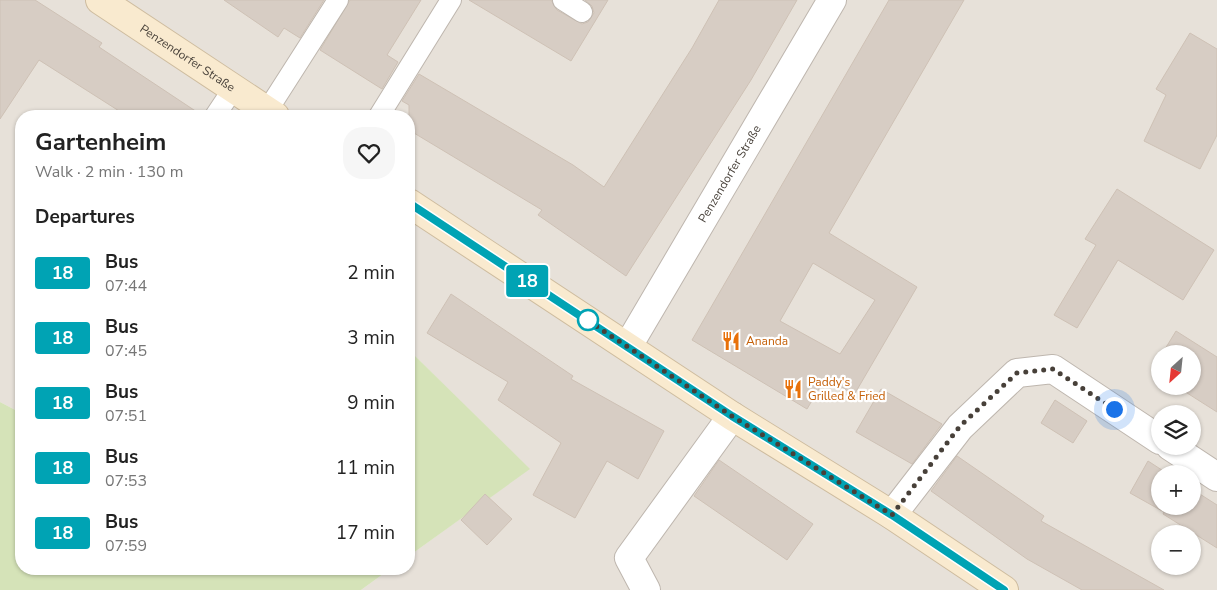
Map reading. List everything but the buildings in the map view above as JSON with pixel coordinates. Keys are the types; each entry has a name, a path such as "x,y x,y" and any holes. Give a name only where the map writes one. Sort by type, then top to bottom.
{"main road":[{"name":"Penzendorfer Straße","path":"100,0 265,110"},
{"path":"415,207 732,416 892,515 1004,590"}],"street":[{"name":"Penzendorfer Straße","path":"628,346 832,0"},
{"path":"892,515 960,426 1017,373 1053,369 1151,434"},
{"path":"646,590 629,558 732,416"},
{"path":"1184,455 1217,477"}],"lane":[{"path":"273,110 338,0"},
{"path":"383,110 451,0"},
{"path":"563,0 582,12"},
{"path":"218,110 233,89"}],"shaded area":[{"path":"0,0 1217,0 1217,590 361,590 382,575 415,575 415,552 529,469 415,356 415,110 15,110 15,410 0,402"}],"green space":[{"path":"415,356 530,469 415,552"},
{"path":"0,402 15,410 15,575 382,575 361,590 0,590"}],"bus line":[{"name":"18","path":"415,207 732,416 892,515 1004,590"}],"place":[{"name":"Ananda","path":"731,341"},
{"name":"Paddy's Grilled & Fried","path":"793,389"}],"route":[{"path":"588,320 581,316 732,416 892,515 960,426 1017,373 1053,369 1114,409"}]}
